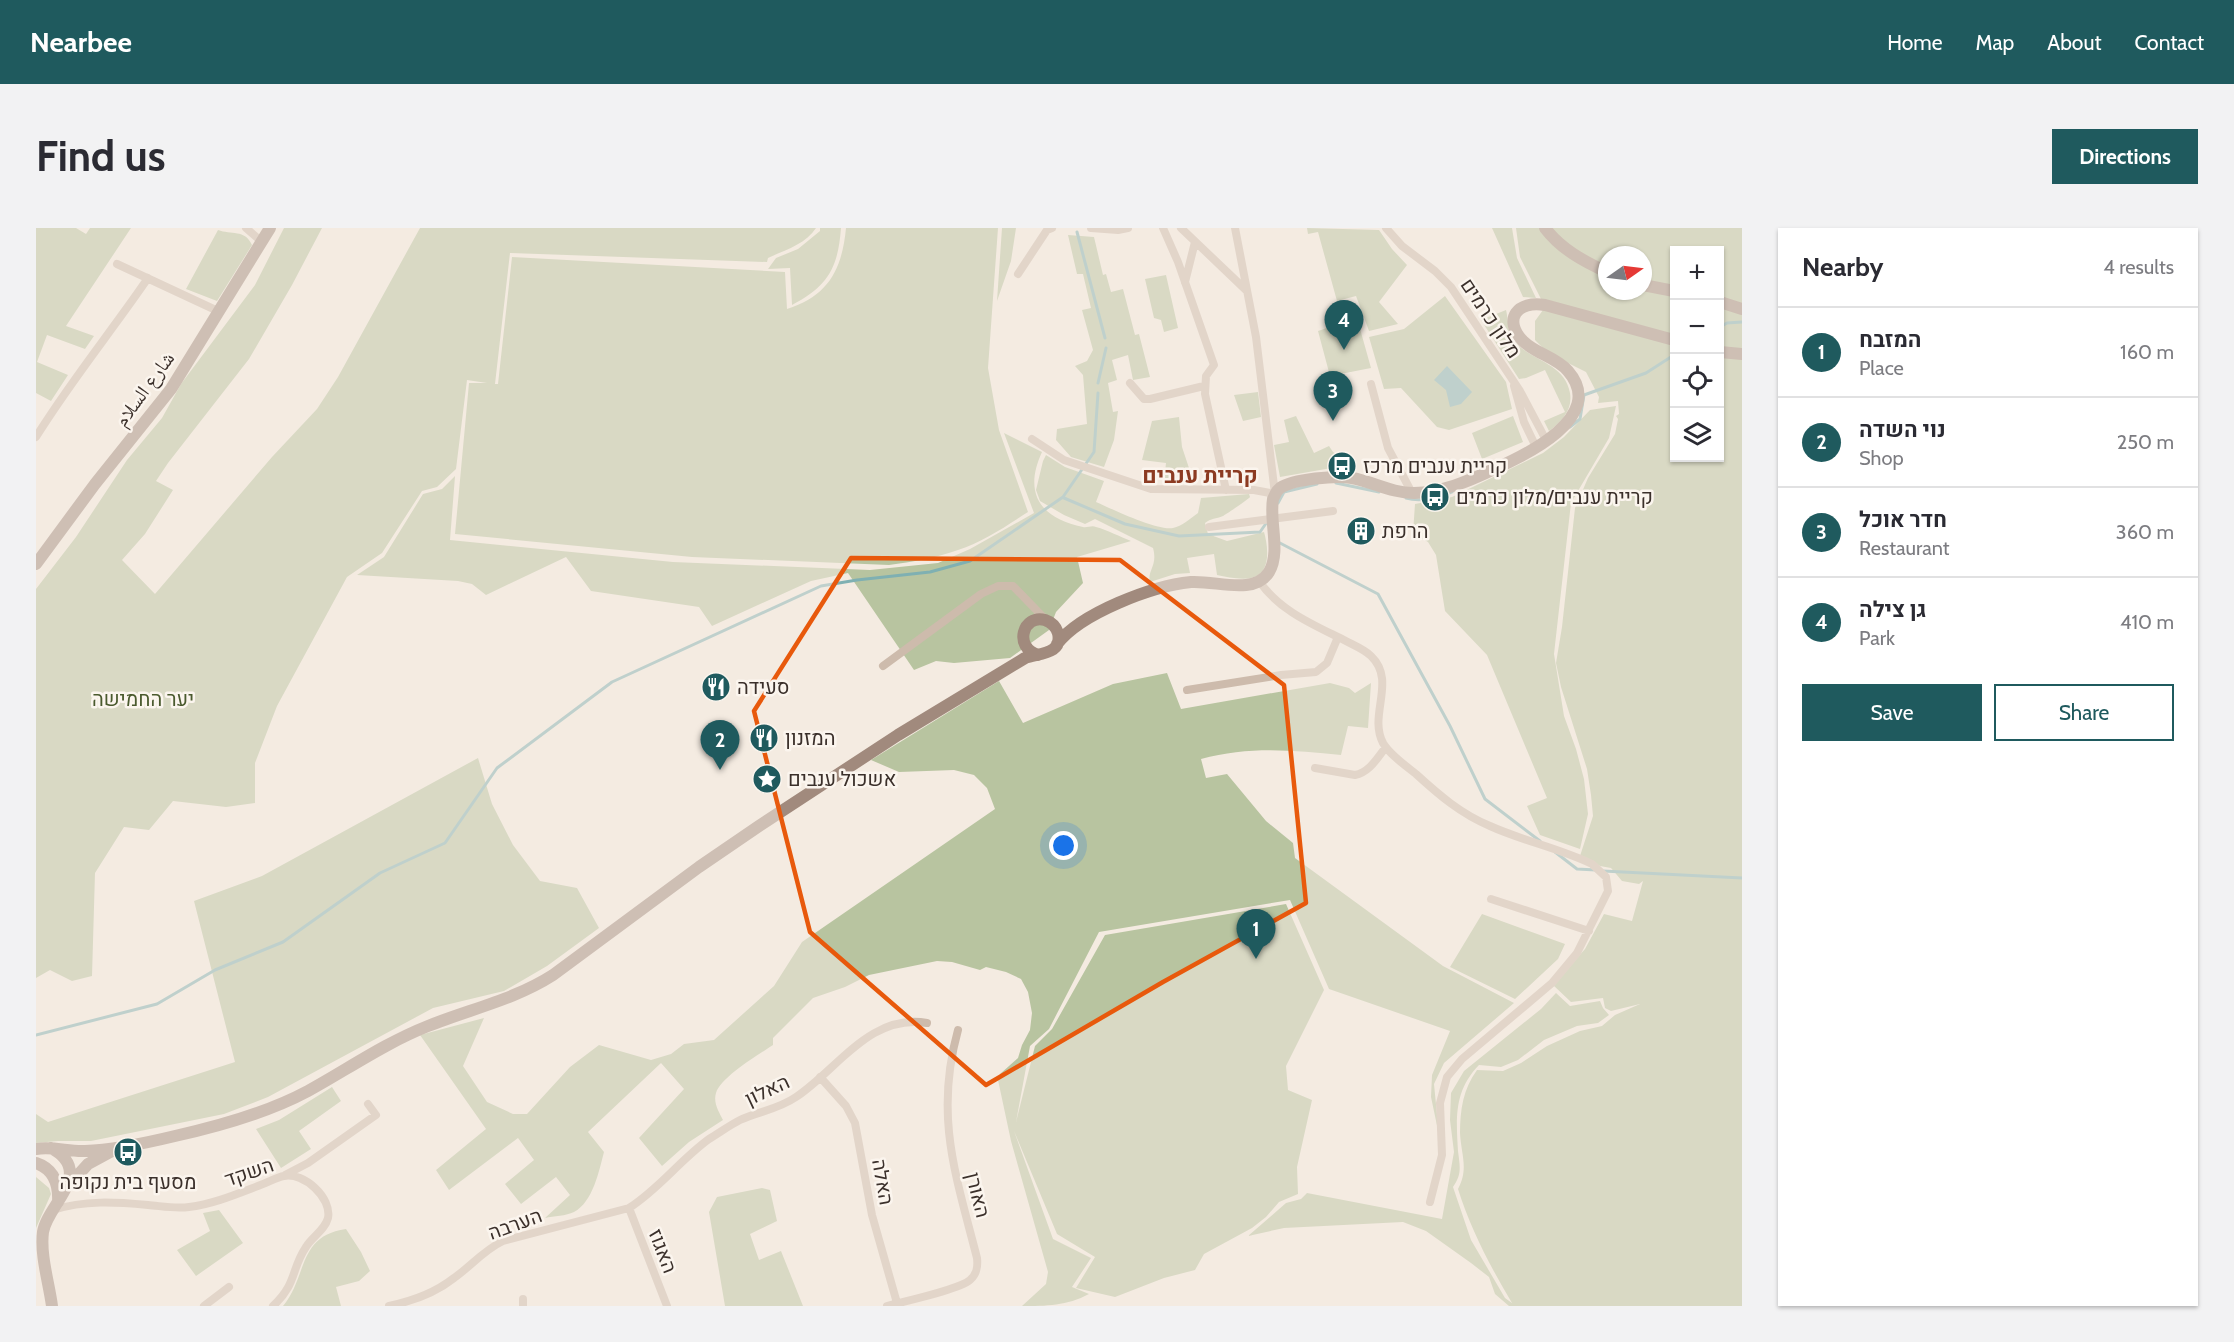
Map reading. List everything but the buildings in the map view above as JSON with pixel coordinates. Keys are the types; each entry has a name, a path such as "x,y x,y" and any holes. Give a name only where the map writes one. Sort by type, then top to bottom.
{"main road":[{"name":"شارع السلام","path":"36,564 95,484 153,413 190,360 270,228"},
{"path":"1545,228 1565,249 1598,268"},
{"path":"1652,287 1670,290"},
{"path":"36,1161 123,1146 215,1126 271,1108 308,1091 367,1056 427,1026 515,996 538,985 749,832 898,735 1025,658 1049,653 1070,630 1085,620 1126,600 1169,586 1209,582 1246,585 1260,581 1268,572 1273,561 1272,506 1275,494 1281,488 1290,484 1339,477 1355,479 1390,491 1412,493 1461,484 1500,467 1566,425 1572,418 1578,402 1576,386 1568,371 1561,364 1531,348 1518,335 1513,321 1514,315 1522,306 1536,303 1545,305 1670,339"},
{"path":"1724,304 1742,309"},
{"path":"1724,352 1742,354"},
{"path":"996,676 1011,659 1024,633 1036,620 1069,623 1085,620"},
{"path":"1049,622 1058,633 1057,644"},
{"path":"1024,633 1028,649 1038,655"},
{"path":"52,1306 43,1238 45,1225 67,1187 88,1164 123,1146"},
{"path":"36,1149 50,1148 69,1154"},
{"path":"67,1187 69,1154"},
{"path":"36,1161 54,1176 57,1186 55,1208"}],"street":[{"path":"246,228 262,242"},
{"path":"1018,274 1047,230 1052,228"},
{"path":"1090,228 1118,230 1128,228"},
{"path":"1163,228 1214,365 1206,376 1204,386 1226,490"},
{"path":"1181,228 1247,291"},
{"path":"1032,439 1064,460 1151,489 1254,490 1275,494 1256,337 1235,228"},
{"name":"מלון כרמים","path":"1386,228 1402,246 1435,271 1451,287 1513,380 1541,443"},
{"path":"1185,282 1195,242"},
{"path":"117,264 220,312"},
{"path":"36,437 58,401 111,332 148,278"},
{"path":"1130,383 1144,399 1204,386"},
{"path":"1371,384 1388,448 1412,493"},
{"path":"1209,527 1334,511"},
{"path":"1260,581 1273,598 1291,613 1368,653 1380,669 1383,685 1379,727 1382,741 1441,797 1466,814 1494,828 1587,862 1600,870 1608,881 1608,891 1589,931 1573,958 1557,978 1462,1059 1447,1077 1440,1103 1442,1155 1430,1202"},
{"path":"883,666 989,589 1013,586 1049,622"},
{"path":"1024,633 1026,600"},
{"path":"1187,690 1281,675 1316,672 1327,663 1338,637"},
{"path":"1315,768 1361,774 1386,747"},
{"path":"1491,899 1589,931"},
{"name":"האלון","path":"629,1208 647,1197 667,1174 708,1140 740,1120 784,1104 800,1094 850,1050 878,1032 902,1023 927,1023"},
{"name":"האורן","path":"887,1306 960,1286 972,1278 977,1267 976,1253 952,1162 948,1135 949,1078 958,1030"},
{"name":"האלה","path":"820,1077 846,1106 857,1128 870,1208 897,1303"},
{"path":"284,1176 308,1163 376,1115 368,1104"},
{"name":"השקד","path":"55,1208 98,1202 191,1207 284,1176 298,1177 311,1184 324,1201 328,1214 325,1225 302,1253 288,1290 273,1306"},
{"name":"הערבה","path":"389,1306 416,1299 440,1287 456,1277 486,1251 507,1239 629,1208"},
{"name":"האגוז","path":"629,1208 667,1306"},
{"path":"204,1306 229,1287"}],"highlighted area":[{"path":"851,558 1120,560 1284,685 1306,903 1163,982 986,1085 810,932 754,711"}],"green space":[{"path":"36,228 76,228 86,234 90,228 131,228 66,326 94,336 85,349 47,335 37,362 68,375 51,401 36,393"},
{"name":"יער החמישה","path":"284,228 322,228 249,359 156,481 173,490 145,534 122,560 155,594 272,457 317,409 338,377 420,228 816,228 807,238 768,258 767,262 510,253 495,384 498,384 512,257 785,272 787,309 801,304 823,289 841,257 846,228 998,228 988,368 999,430 1028,512 967,547 933,557 889,565 692,557 455,534 469,383 487,383 467,380 456,469 437,487 422,491 382,553 347,577 277,706 255,763 255,803 226,807 173,801 149,830 124,827 95,873 92,976 72,981 50,970 36,978 36,589 76,537 127,460 162,418 181,384 255,285"},
{"path":"820,228 841,228 834,265 823,283 792,305 790,268 768,269 776,258 798,249 820,231"},
{"path":"1002,228 1016,228 1011,261 997,301"},
{"path":"1307,228 1379,230 1407,265 1379,302 1398,324 1369,331 1356,296 1337,301 1318,232 1308,234"},
{"path":"1492,228 1512,228 1517,258 1536,298 1523,297"},
{"path":"1516,228 1742,228 1742,1306 1509,1306 1495,1294 1489,1277 1426,1231 1403,1222 1284,1228 1248,1236 1286,1203 1301,1199 1307,1193 1442,1219 1454,1152 1450,1120 1451,1093 1464,1071 1541,1009 1556,993 1570,1006 1600,1001 1609,1015 1598,1023 1577,1026 1544,1040 1518,1060 1501,1067 1479,1065 1465,1085 1458,1105 1460,1170 1453,1187 1471,1240 1505,1298 1512,1303 1482,1248 1458,1189 1464,1168 1460,1133 1461,1116 1468,1085 1477,1070 1503,1071 1521,1063 1547,1046 1580,1031 1602,1026 1615,1015 1640,1004 1611,1011 1605,1008 1603,998 1571,1002 1553,985 1585,949 1604,914 1632,921 1643,881 1639,884 1622,881 1611,868 1600,866 1580,856 1593,816 1591,795 1587,769 1561,687 1556,663 1575,508 1588,478 1615,434 1618,419 1616,416 1619,414 1618,401 1598,403 1599,397 1586,372 1548,353 1535,340 1535,321 1546,309 1520,257"},
{"path":"218,230 242,235 252,245 217,301 186,289"},
{"path":"1068,235 1094,237 1103,275 1106,274 1111,292 1123,289 1135,335 1139,334 1150,377 1133,380 1128,355 1112,360 1117,380 1108,383 1113,412 1118,411 1114,440 1104,467 1071,457 1056,440 1057,429 1087,424 1083,375 1075,366 1087,361 1093,350 1082,310 1091,308 1083,274 1077,274"},
{"path":"1166,275 1178,328 1164,332 1161,320 1154,318 1145,279"},
{"path":"1445,296 1506,382 1512,409 1449,430 1437,427 1401,388 1384,389 1369,337 1404,329"},
{"path":"1351,309 1357,318 1371,368 1330,376 1318,331 1334,324 1345,310"},
{"path":"1506,310 1510,332 1514,340 1524,350 1556,369 1567,383 1570,405 1562,420 1549,431 1544,421 1565,412 1545,370 1519,379 1481,320"},
{"path":"1258,392 1261,417 1243,421 1234,395"},
{"path":"1616,406 1609,438 1571,503 1554,654 1564,716 1584,779 1588,814 1580,849 1540,835 1527,806 1547,798 1487,655 1445,611 1436,555 1428,542 1413,533 1415,504 1452,497 1543,453 1564,437 1590,410"},
{"path":"1296,416 1314,453 1329,446 1333,452 1346,461 1343,466 1280,477 1274,445 1289,442 1284,420"},
{"path":"1513,416 1523,442 1482,459 1472,433"},
{"path":"1179,417 1182,447 1193,480 1164,481 1166,463 1142,460 1152,421"},
{"path":"1004,433 1042,452 1034,480 1039,502 1046,510 1068,523 1083,527 1094,526 1131,541 1077,557 1083,583 1056,612 1049,630 1010,658 954,663 936,661 914,670 848,573 811,581 712,626 699,607 591,591 566,557 486,595 472,584 458,581 357,575 384,557 423,494 442,489 455,476 450,540 673,562 870,570 938,563 970,549 1034,513"},
{"path":"1046,455 1065,467 1104,481 1096,502 1134,519 1166,528 1180,526 1198,513 1201,498 1249,494 1249,498 1228,513 1205,523 1208,534 1227,541 1264,532 1267,559 1262,571 1247,579 1217,575 1214,554 1187,558 1190,573 1175,574 1150,582 1154,559 1153,548 1095,519 1085,524 1040,501 1036,490"},
{"path":"1167,673 1181,709 1330,683 1349,688 1355,693 1371,683 1368,728 1348,726 1341,755 1253,751 1201,759 1206,778 1227,774 1266,821 1293,843 1295,858 1443,966 1514,1003 1444,1063 1434,1084 1439,1135 1431,1097 1432,1075 1450,1031 1329,989 1290,900 1099,932 1049,1029 1030,1046 1016,1122 1035,1046 1052,1029 1105,935 1286,904 1324,990 1286,1066 1288,1090 1312,1100 1297,1167 1298,1194 1279,1202 1252,1228 1204,1254 1195,1270 1164,1278 1115,1297 1076,1288 1095,1257 1057,1234 1014,1131 1053,1239 1091,1258 1072,1287 1089,1294 1064,1303 1022,1306 1046,1284 1048,1272 1011,1141 998,1080 1000,1074 1018,1058 1030,1030 1032,1013 1028,992 1021,979 1006,972 986,967 980,970 952,962 937,961 869,975 845,987 813,998 773,1038 773,1045 741,1067 719,1087 715,1100 723,1120 689,1142 662,1166 639,1138 684,1089 661,1063 588,1132 604,1152 591,1194 574,1212 545,1218 570,1195 556,1177 521,1204 505,1184 534,1160 518,1138 449,1190 436,1170 486,1129 420,1035 484,1018 463,1066 487,1102 513,1114 527,1114 570,1067 599,1045 651,1060 671,1054 684,1044 714,1040 774,986 802,942 995,809 987,788 974,775 954,770 899,772 871,760 999,681 1023,723 1113,684"},
{"path":"478,758 492,804 513,845 540,881 577,888 599,928 547,966 504,991 433,1008 268,1097 224,1114 91,1141 36,1143 36,1114 48,1122 235,1062 194,901 262,876"},
{"path":"1482,914 1565,944 1558,959 1515,999 1450,967"},
{"path":"332,1087 341,1101 299,1131 311,1149 281,1168 256,1129 279,1120"},
{"path":"36,1177 49,1188 51,1194 36,1228"},
{"path":"762,1188 770,1190 777,1221 750,1234 759,1260 781,1251 803,1306 725,1306 709,1212 717,1197"},
{"path":"219,1210 243,1243 196,1276 177,1250 210,1231 203,1213"},
{"path":"346,1229 370,1271 359,1281 336,1287 341,1306 283,1306 291,1294 311,1249 330,1233"}],"water":[{"path":"1447,366 1472,392 1461,404 1450,407 1446,390 1434,380"}],"waterway":[{"path":"1077,232 1105,338"},
{"path":"1724,325 1742,322"},
{"path":"1098,383 1106,348"},
{"path":"1570,427 1580,419 1584,395 1646,373 1670,358"},
{"path":"36,1035 157,1004 215,970 283,942 380,873 445,843 497,768 612,682 821,586 930,572 970,561 1063,497 1094,452 1098,393"},
{"path":"1336,483 1379,492"},
{"path":"1278,503 1284,492 1317,484"},
{"path":"1406,498 1429,499 1452,492"},
{"path":"1064,498 1125,524 1179,536 1260,532 1267,522"},
{"path":"1278,542 1378,594 1450,726 1485,799 1540,841"},
{"path":"1555,852 1577,869 1596,870"},
{"path":"1603,871 1742,878"}],"place":[{"name":"גן צילה","path":"1344,350"},
{"name":"חדר אוכל","path":"1333,421"},
{"name":"קריית ענבים מרכז","path":"1342,466"},
{"name":"קריית ענבים/מלון כרמים","path":"1435,497"},
{"name":"הרפת","path":"1361,531"},
{"name":"סעידה","path":"716,687"},
{"name":"המזנון","path":"764,738"},
{"name":"נוי השדה","path":"720,770"},
{"name":"אשכול ענבים","path":"767,779"},
{"name":"המזבח","path":"1256,959"},
{"name":"מסעף בית נקופה","path":"128,1152"}],"district":[{"name":"קריית ענבים","path":"1200,475"}]}
